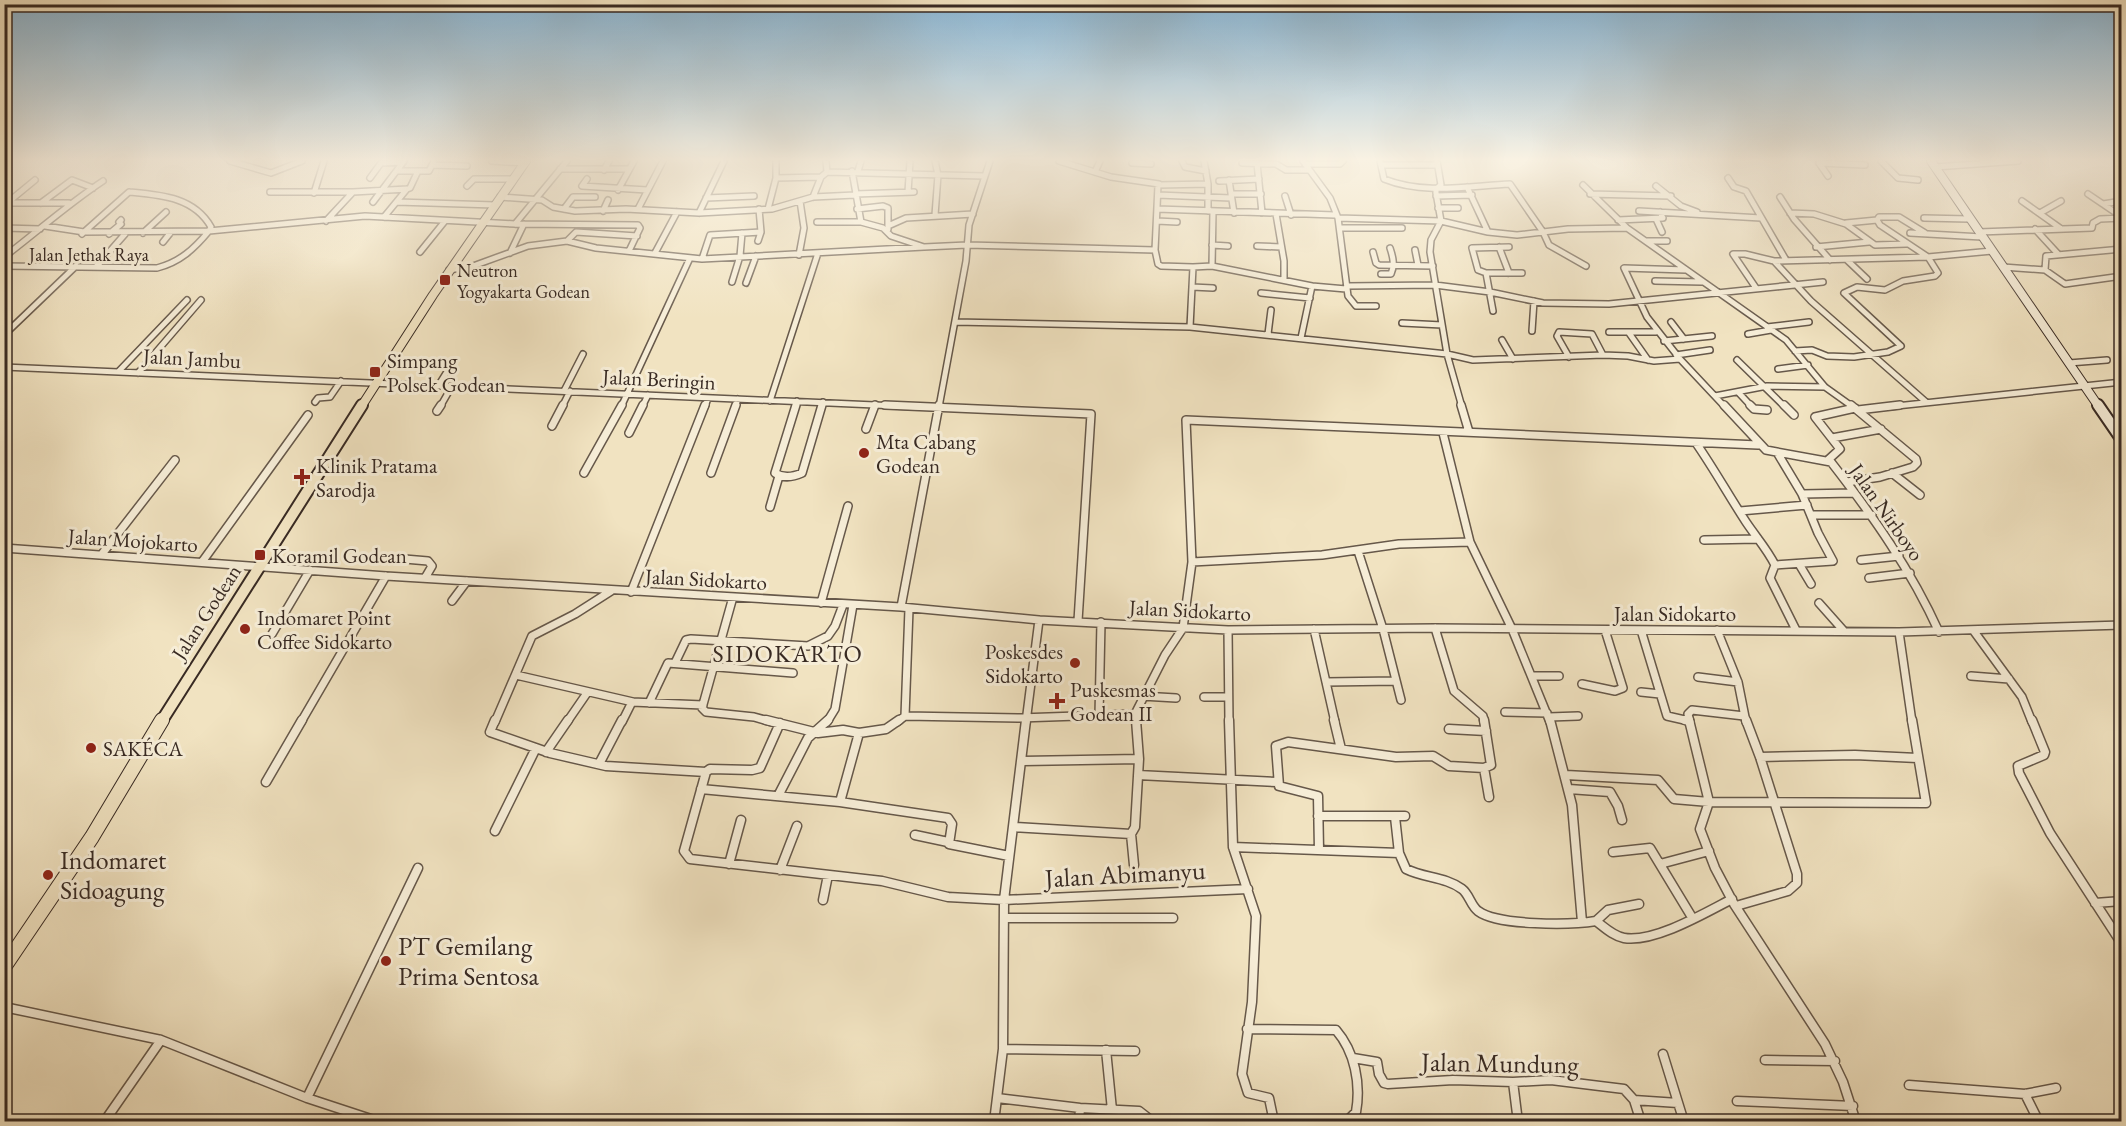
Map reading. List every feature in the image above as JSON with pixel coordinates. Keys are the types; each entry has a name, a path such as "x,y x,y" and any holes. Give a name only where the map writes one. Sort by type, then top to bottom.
{"main road":[{"name":"Jalan Godean","path":"4,967 97,831 144,754 172,701 488,214"},
{"path":"1965,214 2121,440"}],"street":[{"path":"4,256 59,214"},
{"path":"82,234 105,214"},
{"path":"143,233 164,214"},
{"path":"201,214 209,223 209,231"},
{"path":"326,220 332,214"},
{"path":"384,217 387,214"},
{"path":"515,224 523,214"},
{"path":"655,253 676,214"},
{"path":"758,242 761,232 759,214"},
{"path":"799,255 805,235 804,214"},
{"path":"858,214 861,222"},
{"path":"888,214 890,234 888,249"},
{"path":"888,225 906,218 972,214 905,608 905,716"},
{"path":"1157,214 1155,250 1158,264 1161,266 1212,266 1312,286 1435,285 1490,292 1534,301 1562,303 1636,302 1823,282"},
{"path":"1211,214 1212,266"},
{"path":"1270,214 1441,221 1488,232 1517,235 1568,229 1627,228"},
{"path":"1276,214 1284,261 1284,280"},
{"path":"1336,214 1340,228 1348,296 1354,305 1376,306"},
{"path":"1439,214 1441,221 1430,246 1435,285 1447,354 1469,432"},
{"path":"1481,214 1488,232"},
{"path":"1530,214 1551,247 1586,266"},
{"path":"1612,214 1627,228 1716,293 1769,328 1795,351 1825,387 1856,409 1916,459 1917,463 1913,467 1847,482"},
{"path":"1618,219 1656,219 1664,217 1661,214"},
{"path":"1685,214 1761,218"},
{"path":"1703,214 1708,215"},
{"path":"1759,214 1786,260"},
{"path":"1790,214 1830,260"},
{"path":"1803,214 1814,214 1844,224 1875,245 1906,244"},
{"path":"2041,214 2060,228"},
{"path":"45,226 82,234 126,234 209,231 349,217 515,224 636,224 640,228 629,251"},
{"path":"1844,224 1877,220 1879,217 1899,217 1925,233"},
{"path":"1910,233 1981,234 2035,229 2092,228 2093,223 2100,219 2121,217"},
{"path":"1924,218 1969,219"},
{"path":"1656,219 1662,232"},
{"path":"109,234 121,224 119,222 121,220"},
{"path":"420,252 445,220"},
{"path":"1795,351 1813,350 1834,357 1869,355 1898,350 1901,346 1844,293 1857,287 1885,290 1903,281 1935,276 1938,273 1928,257 1906,244 1880,225 1877,220"},
{"path":"1157,221 1178,222"},
{"path":"817,222 861,222 883,228 890,234 924,247"},
{"path":"510,253 524,224"},
{"path":"4,228 39,230"},
{"path":"1340,228 1402,228"},
{"path":"2035,229 2058,254"},
{"name":"Jalan Jethak Raya","path":"4,266 148,268 169,265 195,250 209,231"},
{"path":"163,242 171,232"},
{"path":"567,241 576,232 637,236"},
{"path":"702,259 710,235 761,232"},
{"path":"732,282 740,256 742,233"},
{"path":"96,267 126,234"},
{"path":"450,270 484,263 537,244 567,241 596,248 702,259 967,246 1155,250"},
{"path":"1646,241 1666,241"},
{"path":"1816,246 1869,242"},
{"path":"1212,245 1228,246"},
{"path":"1257,246 1281,247"},
{"path":"1499,247 1509,273"},
{"path":"1381,274 1391,274 1395,265 1390,248"},
{"path":"1509,248 1472,248 1478,270 1486,273 1522,273"},
{"path":"2045,270 2045,258 2058,254 2121,249"},
{"path":"1415,250 1418,265"},
{"path":"1756,288 1733,254 1745,254 1774,261 1928,257 1992,251"},
{"path":"1374,252 1377,265 1433,266"},
{"path":"770,400 818,253"},
{"path":"746,283 756,256"},
{"path":"584,473 628,394 690,258"},
{"path":"1847,260 1868,279"},
{"path":"1774,261 1794,285 1869,355 1926,402"},
{"path":"4,335 76,266"},
{"path":"1190,327 1193,267"},
{"path":"1686,270 1625,267 1636,302 1656,332 1758,445"},
{"path":"2003,267 2045,270 2065,284 2121,276"},
{"path":"1486,273 1493,311"},
{"path":"1655,281 1702,282"},
{"path":"1301,338 1312,286"},
{"path":"1192,287 1213,288"},
{"path":"1262,293 1310,298"},
{"path":"119,371 187,300"},
{"path":"138,373 201,300"},
{"path":"1532,331 1534,301"},
{"path":"1268,334 1271,310"},
{"path":"955,322 1190,327 1447,354 1473,360 1603,355 1648,360 1678,357 1710,350"},
{"path":"1671,322 1684,339"},
{"path":"1748,334 1769,328 1809,322"},
{"path":"1402,323 1442,325"},
{"path":"164,325 179,326"},
{"path":"1569,357 1557,336 1559,332 1592,334 1603,355"},
{"path":"1609,332 1656,332"},
{"path":"1629,333 1648,360"},
{"path":"1664,341 1712,336"},
{"path":"1502,340 1513,359"},
{"path":"552,426 584,354"},
{"path":"1737,360 1755,379 1767,386 1794,415"},
{"path":"2069,363 2107,360"},
{"path":"438,386 453,362"},
{"path":"1778,369 1808,365"},
{"name":"Jalan Jambu","path":"4,367 378,382"},
{"path":"315,402 318,398 328,398 341,381"},
{"name":"Jalan Beringin","path":"378,382 938,409 1091,414 1086,487"},
{"path":"1828,460 1840,449 1816,418 1856,409 2121,382"},
{"path":"436,411 452,386"},
{"path":"1715,396 1767,386 1825,387"},
{"path":"1738,392 1755,409 1767,410"},
{"path":"629,433 648,395"},
{"path":"631,592 708,398"},
{"path":"711,473 738,399"},
{"path":"797,401 775,473 779,476 793,477 802,473 824,402"},
{"path":"866,429 875,405"},
{"path":"202,562 308,415"},
{"path":"1134,865 1131,834 1135,827 1139,759 1135,714 1142,696 1165,655 1184,628 1192,562 1186,420 1758,445"},
{"path":"1832,438 1881,429"},
{"path":"1443,433 1470,542 1532,676 1548,715 1566,775 1582,922"},
{"path":"1696,443 1758,539 1765,546 1775,566 1770,578 1796,630"},
{"name":"Jalan Nirboyo","path":"1758,445 1778,454 1828,460 1872,515 1899,555 1920,588 1939,632"},
{"path":"1775,566 1833,561 1802,494 1778,454"},
{"path":"102,554 175,460"},
{"path":"1892,473 1920,495"},
{"path":"770,507 779,476"},
{"path":"1078,621 1086,487"},
{"path":"1802,494 1854,493"},
{"path":"821,603 848,506"},
{"path":"1740,511 1807,506"},
{"path":"1811,515 1872,515"},
{"path":"1704,540 1758,539"},
{"path":"1192,562 1358,551 1374,546 1399,544 1470,542"},
{"name":"Jalan Mojokarto","path":"4,548 259,566"},
{"path":"1358,551 1383,629 1401,700"},
{"path":"1861,560 1899,555"},
{"path":"393,558 432,563 424,578"},
{"path":"1799,564 1811,584"},
{"name":"Jalan Sidokarto","path":"259,566 611,591 905,608 1039,620 1228,630 1435,628 1939,632 2121,626"},
{"path":"272,634 310,570"},
{"path":"1869,578 1910,573"},
{"path":"266,782 386,576"},
{"path":"452,601 467,581"},
{"path":"611,591 575,614 532,636 490,732 546,752 599,764 706,772 710,769 752,770 760,768 780,723"},
{"path":"733,597 702,708 706,712 754,717 818,733"},
{"path":"1819,603 1843,630"},
{"path":"675,663 686,640 808,646 824,641 832,633 843,605"},
{"path":"818,733 835,709 853,605"},
{"path":"994,1122 1003,1049 1004,900 1039,620"},
{"path":"1099,716 1101,622"},
{"path":"1319,850 1316,794 1281,788 1277,782 1276,746 1288,742 1396,757 1433,756 1448,766 1484,768 1491,764 1486,731 1480,712 1454,692 1435,628"},
{"path":"1314,629 1341,749"},
{"path":"1228,630 1233,847 1256,916 1252,1002 1242,1074 1244,1085 1251,1095 1269,1098 1274,1122"},
{"path":"1582,684 1615,691 1623,688 1605,630"},
{"path":"1641,630 1669,718 1689,721"},
{"path":"1596,921 1609,931 1624,938 1641,936 1734,903 1788,891 1797,883 1797,874 1760,757 1744,716 1738,682 1717,630"},
{"path":"1973,630 2022,697 2045,752 2018,766 2019,773 2050,833 2121,944"},
{"path":"1566,775 1658,780 1674,799 1708,802 1926,803 1917,758 1899,632"},
{"path":"649,703 668,663 793,673"},
{"path":"516,675 633,702 703,705"},
{"path":"1532,676 1559,676"},
{"path":"1971,676 2009,679"},
{"path":"1698,677 1738,682"},
{"path":"1326,682 1396,681"},
{"path":"1641,692 1660,694"},
{"path":"546,752 587,693"},
{"path":"1142,696 1176,698"},
{"path":"1204,697 1228,697"},
{"path":"599,764 633,702"},
{"path":"1744,716 1692,710 1688,714 1708,802 1700,828 1734,903 1806,1011 1835,1061 1853,1106 1856,1122"},
{"path":"1505,712 1578,716"},
{"path":"777,796 808,738 818,733 843,730 859,733 891,727 905,716 951,719 1027,719 1135,714"},
{"path":"1449,729 1486,731"},
{"path":"840,802 859,733"},
{"path":"495,831 536,748"},
{"path":"1760,757 1855,755 1917,758"},
{"path":"1023,761 1139,759"},
{"path":"1484,768 1489,797"},
{"path":"706,772 701,789 840,802 948,818 952,824 948,842"},
{"path":"1138,775 1277,782"},
{"name":"Jalan Abimanyu","path":"701,789 686,840 686,855 690,858 882,881 948,897 1004,900 1248,889"},
{"path":"1569,789 1610,792 1618,806 1622,820"},
{"path":"1318,816 1405,816"},
{"path":"1395,817 1400,853 1406,868 1414,873 1446,880 1464,890 1476,909 1483,914 1518,921 1575,924 1596,921 1608,909 1639,904"},
{"path":"729,864 741,820"},
{"path":"780,870 797,826"},
{"path":"1014,827 1131,834"},
{"path":"915,836 1009,856"},
{"path":"1233,847 1400,853"},
{"path":"1613,852 1650,848 1693,919"},
{"path":"1660,864 1709,851"},
{"path":"307,1098 418,868"},
{"path":"823,900 828,875"},
{"path":"2095,903 2121,901"},
{"path":"1004,918 1173,918"},
{"path":"4,1007 160,1040 307,1098 380,1122"},
{"path":"1247,1029 1336,1029 1342,1035 1353,1058 1358,1105 1353,1116 1346,1122"},
{"path":"104,1122 160,1040"},
{"path":"1003,1049 1134,1051"},
{"path":"1106,1050 1112,1110"},
{"path":"1663,1054 1684,1122"},
{"name":"Jalan Mundung","path":"1353,1058 1377,1062 1379,1074 1384,1083 1388,1084 1453,1080 1513,1082 1551,1080 1624,1089 1634,1100"},
{"path":"1765,1060 1835,1061"},
{"path":"1513,1082 1518,1122"},
{"path":"1909,1085 2025,1094 2056,1088"},
{"path":"2025,1094 2039,1122"},
{"path":"997,1098 1080,1108 1139,1111 1148,1118 1149,1122"},
{"path":"1641,1122 1634,1100 1678,1102"},
{"path":"1737,1101 1853,1106"},
{"path":"1079,1122 1080,1108"}],"place":[{"name":"Neutron Yogyakarta Godean","path":"445,280"},
{"name":"Simpang Polsek Godean","path":"375,372"},
{"name":"Mta Cabang Godean","path":"864,453"},
{"name":"Klinik Pratama Sarodja","path":"302,477"},
{"name":"Koramil Godean","path":"260,555"},
{"name":"Indomaret Point Coffee Sidokarto","path":"245,629"},
{"name":"Poskesdes Sidokarto","path":"1075,663"},
{"name":"Puskesmas Godean II","path":"1057,701"},
{"name":"SAKÉCA","path":"91,748"},
{"name":"Indomaret Sidoagung","path":"48,875"},
{"name":"PT Gemilang Prima Sentosa","path":"386,961"}],"district":[{"name":"SIDOKARTO","path":"788,653"}]}
